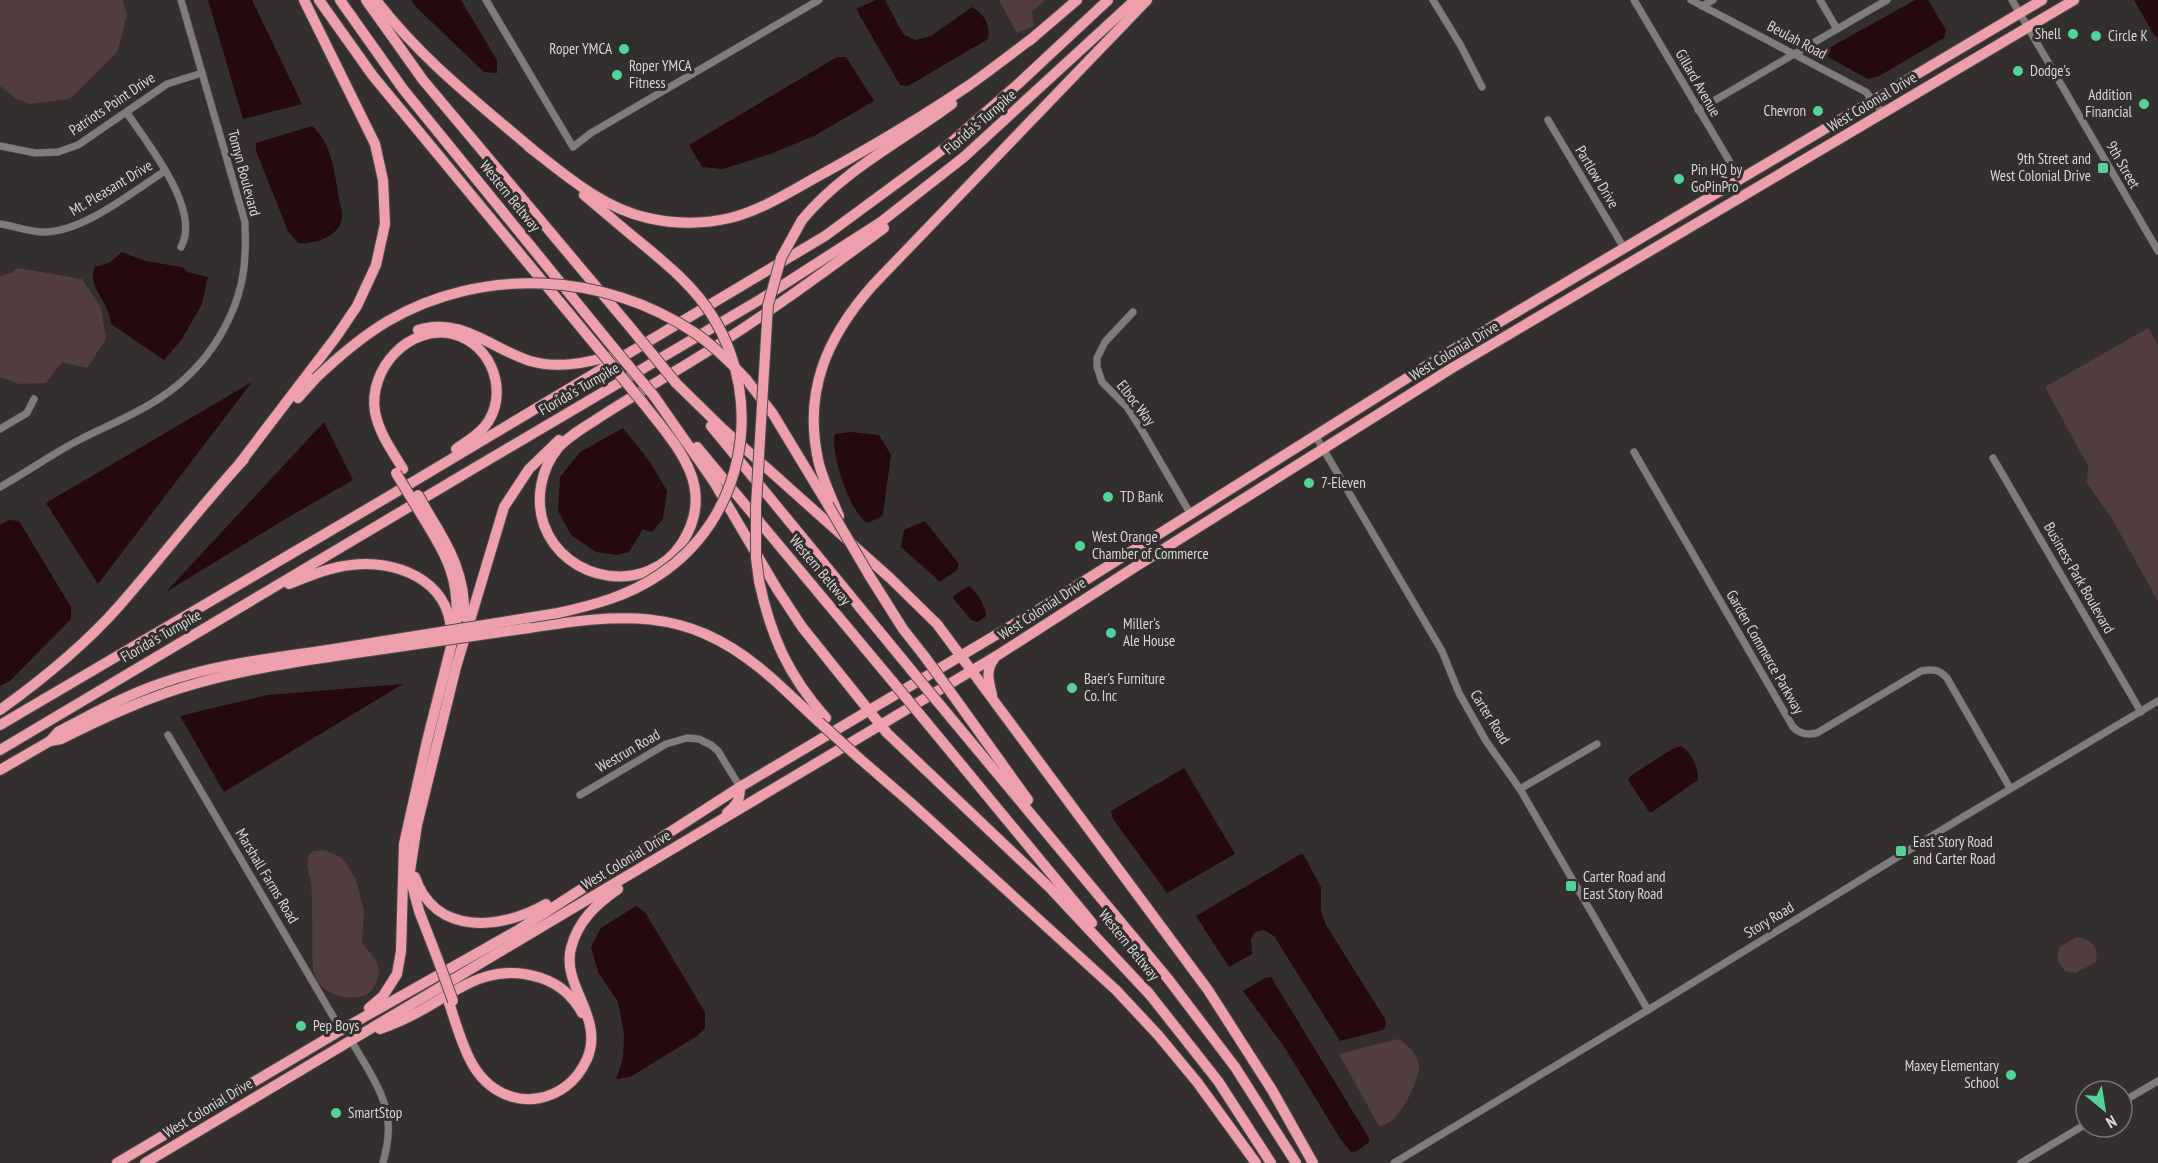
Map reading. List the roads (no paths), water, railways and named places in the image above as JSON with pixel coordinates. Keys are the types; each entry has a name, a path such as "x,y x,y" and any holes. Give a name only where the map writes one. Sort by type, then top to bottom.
{"highway":[{"path":"0,710 41,680 96,631 240,463 314,373 357,306 376,265 385,224 383,180 375,144 304,0"},
{"path":"319,0 373,76 643,403 687,463 695,488 696,505 688,533 672,555 657,566 646,572 619,577 593,573 562,554 546,530 541,516 539,498 543,475 560,446 613,408"},
{"name":"Western Beltway","path":"340,0 403,89 608,341 1151,996 1218,1081 1271,1163"},
{"name":"Western Beltway","path":"366,0 423,80 1169,980 1222,1049 1271,1121 1296,1163"},
{"path":"335,652 558,613 590,606 630,593 661,575 690,549 714,518 732,482 741,446 742,405 736,366 722,332 697,295 677,274 440,70 376,0"},
{"path":"822,720 781,653 764,605 756,558 756,506 768,305 781,258 802,220 838,183 921,127 971,89 1077,0"},
{"name":"Florida's Turnpike","path":"0,725 806,248 870,206 954,140 1108,0"},
{"name":"Florida's Turnpike","path":"0,750 770,294 881,222 964,157 1135,0"},
{"path":"869,575 839,516 819,463 814,422 816,393 825,358 838,331 854,306 873,285 1147,0"},
{"name":"West Colonial Drive","path":"117,1163 342,1030 518,930 740,788 1024,618 1511,314 2042,0"},
{"name":"West Colonial Drive","path":"145,1163 998,655 1324,448 1549,310 2074,0"},
{"path":"528,146 591,193 620,209 648,218 675,222 730,218 762,206 878,142 969,86 1034,37"},
{"path":"740,788 740,799 735,807 614,892 582,921 574,939 569,960 589,1017 590,1052 584,1067 573,1081 549,1096 518,1099 494,1089 478,1076 472,1066 412,889 410,871 417,825 456,667 504,507 529,469 562,438 724,340 884,229 964,157"},
{"path":"1698,222 1736,192 1740,179"},
{"path":"1549,310 1551,299 1575,276"},
{"path":"314,373 360,339 414,308 473,289 505,284 575,285 606,292 651,308 696,334 720,352 746,379 772,414 903,629 1040,816 1050,836"},
{"path":"1474,356 1508,327 1511,314"},
{"path":"400,471 374,434 368,410 368,392 375,368 383,355 413,331 434,326 457,328 532,361 551,364 586,362 636,349"},
{"path":"386,498 438,460 476,436 492,417 497,390 492,368 484,355 466,340 454,334 440,333 416,338 397,350 381,372 375,394 375,409 380,431 400,471 427,517 455,560 464,592 463,630 456,667"},
{"path":"676,383 739,444 937,624 1208,990 1272,1090 1313,1163"},
{"path":"654,396 714,482 802,627 880,725 1051,889 1151,996"},
{"path":"1197,528 1203,512 1220,494"},
{"path":"1184,536 1191,521 1190,513"},
{"path":"342,1030 378,1001 397,974 401,951 404,844 454,642 457,612 453,577 427,517"},
{"path":"258,597 323,572 352,565 370,564 407,571 423,579 442,599 449,614 451,627 450,654"},
{"path":"1053,621 1055,608 1084,580"},
{"path":"0,770 50,741 58,732 119,700 162,683 232,664 608,618 645,618 678,623 705,633 760,668 822,720 1116,990 1197,1082 1256,1163"},
{"path":"994,701 988,673 990,664 998,655"},
{"path":"753,802 759,784 781,765"},
{"path":"411,861 420,889 435,908 456,920 492,923 534,910 618,858 655,841"},
{"path":"403,876 410,901 436,961"},
{"path":"351,1040 402,1021 481,977 518,973 550,982 568,994 576,1004 586,1028 586,1045 581,1062 565,1081 549,1090 529,1095 505,1090 486,1077 477,1065 451,1002"}],"street":[{"name":"Tomyn Boulevard","path":"0,487 77,441 161,398 188,376 212,351 229,319 239,289 245,255 244,222 181,0"},
{"path":"486,0 573,147 591,133 819,0"},
{"path":"1433,0 1461,46 1482,87"},
{"name":"Gillard Avenue","path":"1634,0 1740,179"},
{"name":"Beulah Road","path":"1691,0 1866,92 1882,113"},
{"path":"1702,6 1713,0"},
{"path":"1820,0 1837,29"},
{"path":"1698,110 1887,0"},
{"name":"9th Street","path":"2012,0 2158,250"},
{"name":"Patriots Point Drive","path":"0,146 35,153 58,152 78,145 167,84 202,73"},
{"path":"127,113 177,191 185,216 187,236 181,246"},
{"name":"Partlow Drive","path":"1548,120 1624,248"},
{"name":"Mt. Pleasant Drive","path":"0,224 42,232 64,229 85,222 165,171"},
{"name":"Elboc Way","path":"1133,312 1105,342 1097,358 1097,367 1102,382 1127,407 1141,428 1190,513"},
{"path":"0,429 27,413 34,399"},
{"name":"Carter Road","path":"1315,435 1442,651 1458,693 1486,741 1520,789 1648,1011"},
{"name":"Garden Commerce Parkway","path":"1634,452 1798,732 1808,735 1817,733 1921,671 1932,669 1940,671 1947,678 2010,788"},
{"name":"Business Park Boulevard","path":"1993,458 2141,712"},
{"name":"Story Road","path":"1394,1163 1648,1011 2010,788 2158,701"},
{"name":"Marshall Farms Road","path":"168,735 342,1030"},
{"name":"Westrun Road","path":"580,795 666,744 687,738 699,739 718,751 740,788"},
{"path":"1520,789 1597,744"},
{"path":"351,1040 382,1095 388,1115 389,1134 383,1163"},
{"path":"2134,1095 2158,1081"},
{"path":"2021,1163 2074,1131"}],"place":[{"name":"Shell","path":"2073,34"},
{"name":"Circle K","path":"2096,36"},
{"name":"Roper YMCA","path":"624,49"},
{"name":"Dodge's","path":"2018,71"},
{"name":"Roper YMCA Fitness","path":"617,75"},
{"name":"Addition Financial","path":"2144,104"},
{"name":"Chevron","path":"1818,111"},
{"name":"9th Street and West Colonial Drive","path":"2103,168"},
{"name":"Pin HQ by GoPinPro","path":"1679,179"},
{"name":"7-Eleven","path":"1309,483"},
{"name":"TD Bank","path":"1108,497"},
{"name":"West Orange Chamber of Commerce","path":"1080,546"},
{"name":"Miller's Ale House","path":"1111,633"},
{"name":"Baer's Furniture Co. Inc","path":"1072,688"},
{"name":"East Story Road and Carter Road","path":"1901,851"},
{"name":"Carter Road and East Story Road","path":"1571,886"},
{"name":"Pep Boys","path":"301,1026"},
{"name":"Maxey Elementary School","path":"2011,1075"},
{"name":"SmartStop","path":"336,1113"}]}
